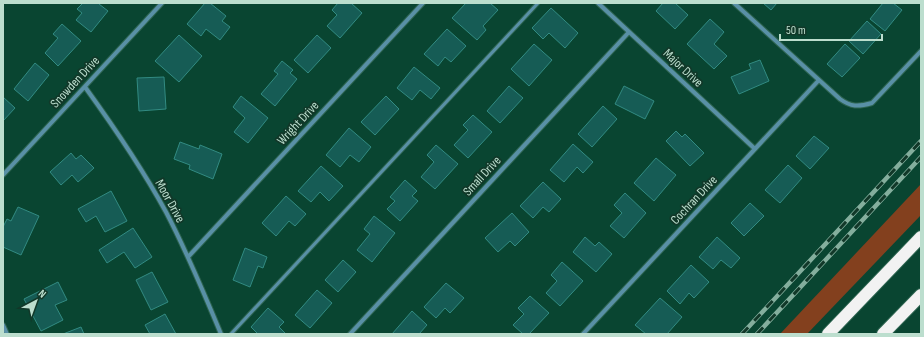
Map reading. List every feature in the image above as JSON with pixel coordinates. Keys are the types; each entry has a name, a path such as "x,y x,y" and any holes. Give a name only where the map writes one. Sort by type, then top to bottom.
{"highway":[{"path":"828,334 921,237"},
{"path":"883,334 921,295"}],"street":[{"name":"Snowden Drive","path":"3,175 162,3"},
{"name":"Wright Drive","path":"188,257 423,3"},
{"name":"Major Drive","path":"598,3 755,149"},
{"path":"734,3 850,106 862,106 872,103 921,51"},
{"name":"Small Drive","path":"350,334 629,32"},
{"name":"Cochran Drive","path":"583,334 819,80"},
{"name":"Moor Drive","path":"85,87 139,165 165,211 188,257 221,334"},
{"path":"3,325 7,334"}],"lane":[{"path":"231,334 538,3"}],"shaded area":[{"path":"921,184 921,215 807,334 780,334"}],"building":[{"path":"83,3 100,3 99,4 108,11 91,32 76,20 82,13 77,9"},
{"path":"205,3 210,3 226,16 222,21 230,27 220,40 206,29 201,36 187,24"},
{"path":"338,3 351,3 362,13 340,38 327,26 337,15 332,10"},
{"path":"466,3 490,3 498,10 483,26 486,30 477,40 452,18"},
{"path":"663,3 675,3 688,15 675,29 656,11"},
{"path":"763,3 777,3 771,10"},
{"path":"883,3 893,3 902,10 885,31 870,19"},
{"path":"551,8 578,33 565,48 549,33 543,39 532,28"},
{"path":"710,19 724,32 714,44 727,56 714,69 687,44"},
{"path":"867,21 881,34 863,54 849,41"},
{"path":"62,24 81,41 58,66 45,53 58,38 53,34"},
{"path":"447,29 466,46 451,62 445,57 438,66 424,54"},
{"path":"179,35 202,56 179,82 155,61"},
{"path":"317,35 331,48 308,73 294,60"},
{"path":"534,44 552,60 529,86 511,69"},
{"path":"845,44 860,58 842,77 827,64"},
{"path":"760,60 769,81 739,94 731,77 751,69 749,64"},
{"path":"282,61 293,70 290,73 297,79 275,106 261,94 278,74 274,71"},
{"path":"35,63 49,75 28,101 14,89"},
{"path":"414,67 440,88 431,99 420,90 412,100 397,88"},
{"path":"164,77 166,109 139,111 137,78"},
{"path":"509,86 523,98 500,123 487,111"},
{"path":"624,86 654,101 645,119 615,104"},
{"path":"241,96 268,118 248,143 234,132 245,118 233,107"},
{"path":"386,96 399,109 375,135 361,122"},
{"path":"3,97 15,108 3,121"},
{"path":"603,106 617,119 592,147 578,134"},
{"path":"473,115 492,132 468,158 454,145 468,130 463,125"},
{"path":"349,128 371,147 359,162 350,155 340,167 326,155"},
{"path":"676,131 682,137 685,134 704,153 690,166 666,141"},
{"path":"814,136 829,148 810,169 796,156"},
{"path":"180,142 199,149 200,145 222,154 213,179 189,169 190,165 174,159"},
{"path":"573,144 593,162 583,173 577,167 564,182 550,170"},
{"path":"436,145 458,164 435,189 421,177 434,162 427,155"},
{"path":"71,153 76,159 81,155 94,168 78,182 72,175 61,185 50,172"},
{"path":"656,158 676,175 654,201 634,183"},
{"path":"788,165 802,178 780,203 765,190"},
{"path":"321,166 343,186 329,201 320,192 311,202 298,191"},
{"path":"405,180 417,191 412,196 418,201 400,221 387,209 395,201 390,197"},
{"path":"543,182 561,199 549,212 543,207 533,218 520,206"},
{"path":"111,191 127,221 105,232 96,216 86,222 78,209"},
{"path":"625,193 646,213 624,238 610,226 622,213 614,205"},
{"path":"286,196 306,214 295,226 289,221 276,236 262,223"},
{"path":"750,203 764,216 744,236 731,223"},
{"path":"18,207 39,216 21,255 3,247 3,227 7,219 11,221"},
{"path":"512,213 529,232 515,246 510,241 498,252 485,238"},
{"path":"374,216 395,233 372,262 357,250 370,234 364,229"},
{"path":"133,228 152,257 135,268 124,252 107,263 99,250"},
{"path":"585,237 595,246 599,242 612,254 596,272 573,252"},
{"path":"717,237 740,258 731,268 721,260 713,269 699,257"},
{"path":"245,248 267,257 263,268 258,266 250,287 233,280"},
{"path":"343,260 356,272 338,292 325,280"},
{"path":"562,262 583,281 560,306 546,293 557,281 551,275"},
{"path":"691,265 709,282 694,298 689,293 680,304 667,291"},
{"path":"152,272 168,302 151,310 136,280"},
{"path":"58,282 67,300 55,305 63,320 41,331 24,299"},
{"path":"446,283 464,298 450,313 445,308 436,318 424,307"},
{"path":"317,290 332,303 310,328 295,315"},
{"path":"530,296 549,313 529,334 523,334 513,325 524,314 518,308"},
{"path":"660,298 682,317 667,334 646,334 635,325"},
{"path":"268,308 284,322 279,327 286,334 258,334 251,327"},
{"path":"412,311 427,325 419,334 392,334"},
{"path":"165,314 176,334 150,334 145,325"},
{"path":"81,327 84,334 63,334"}],"railway":[{"path":"742,334 921,141"},
{"path":"757,334 921,157"}]}
